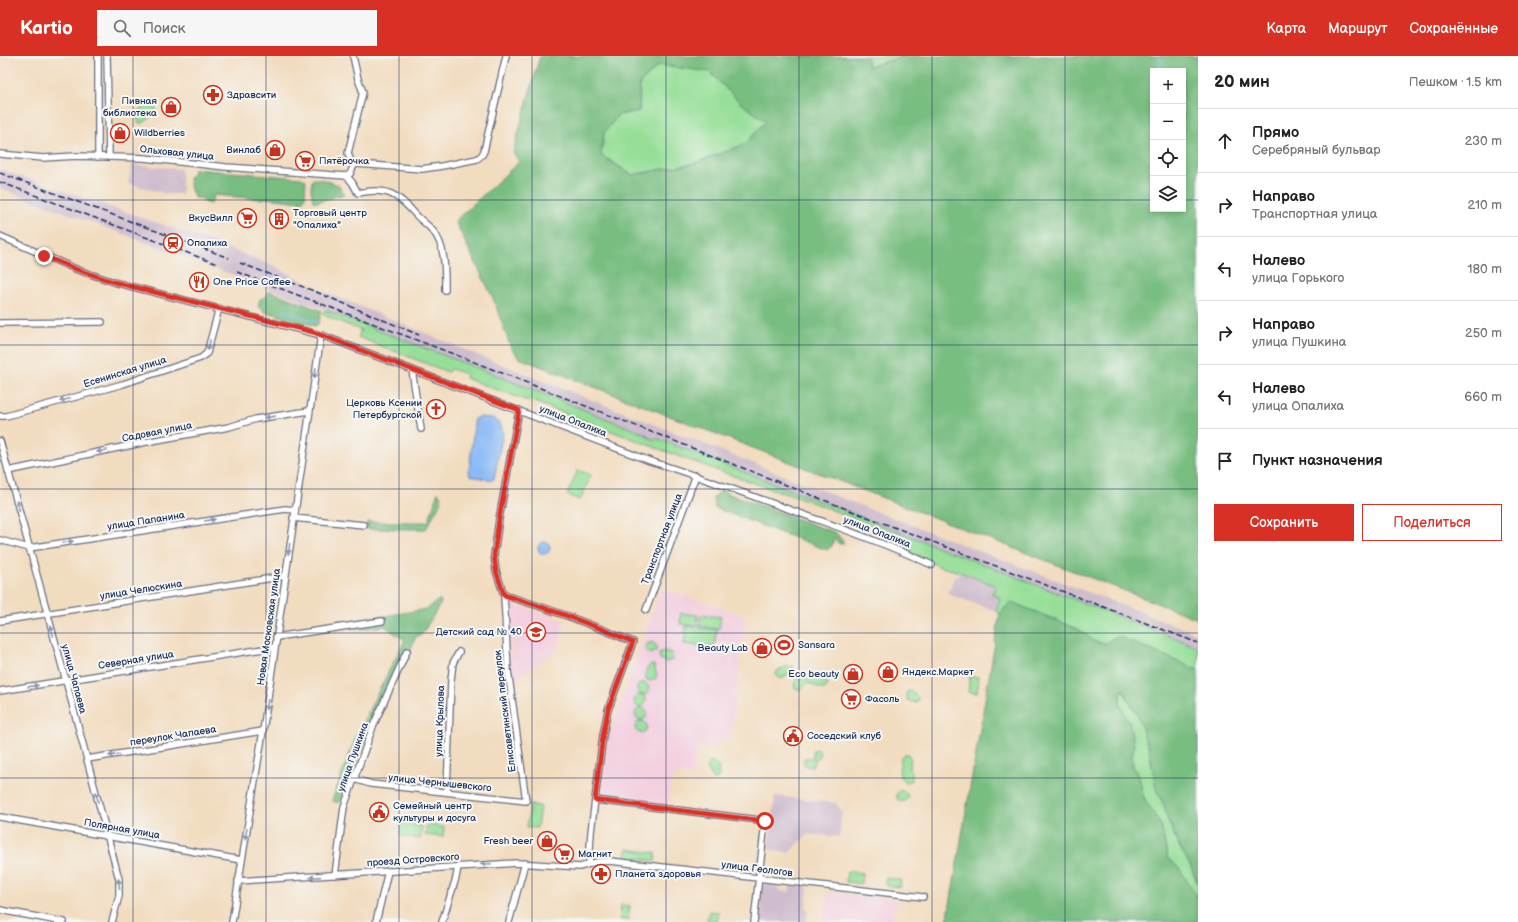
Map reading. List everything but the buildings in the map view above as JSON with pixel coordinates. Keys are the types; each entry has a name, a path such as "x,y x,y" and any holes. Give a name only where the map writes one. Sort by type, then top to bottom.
{"street":[{"path":"98,56 98,156"},
{"path":"107,56 109,157"},
{"path":"353,56 358,79 363,92 348,153 354,166"},
{"path":"445,290 446,264 437,236 432,230 404,201 395,195 370,191 358,193 348,174 354,166 362,164 422,169 478,159 484,151 506,56"},
{"name":"Ольховая улица","path":"0,154 43,158 76,156 144,158 226,167 348,174"},
{"name":"улица Опалиха","path":"0,236 78,270 122,284 321,335 650,461 696,475 860,535 932,565"},
{"name":"Есенинская улица","path":"0,416 6,416 123,384 201,358 207,353 219,308"},
{"path":"0,322 102,322"},
{"name":"Новая Московская улица","path":"232,922 263,730 321,335"},
{"path":"412,370 421,429"},
{"path":"519,410 494,555 496,571 504,595 542,606 633,642 608,710 603,735 591,832 589,864"},
{"name":"Садовая улица","path":"8,471 151,441 229,427 256,419 309,411"},
{"name":"улица Чапаева","path":"0,441 87,759 120,888 112,922"},
{"name":"Транспортная улица","path":"646,610 696,475"},
{"name":"улица Папанина","path":"0,540 29,548 285,509 295,510"},
{"path":"294,518 364,526"},
{"name":"улица Челюскина","path":"0,621 285,576"},
{"name":"Елисаветинский переулок","path":"504,595 508,670 526,801"},
{"path":"276,638 382,621"},
{"name":"Северная улица","path":"0,691 275,647"},
{"name":"улица Пушкина","path":"335,875 344,807 374,724 407,651"},
{"name":"улица Крылова","path":"447,792 451,680 453,663 459,652"},
{"name":"переулок Чапаева","path":"87,759 263,730"},
{"name":"улица Чернышевского","path":"354,779 371,784 526,801"},
{"path":"595,800 768,821"},
{"name":"Полярная улица","path":"0,817 241,860"},
{"path":"754,922 764,831"},
{"name":"улица Геологов","path":"589,864 610,860 924,897"},
{"path":"509,922 525,863"},
{"name":"проезд Островского","path":"238,881 458,866 525,863 580,867 589,864"},
{"path":"442,922 456,878 458,866"},
{"path":"376,922 388,871"},
{"path":"0,910 64,922"}],"shaded area":[{"path":"132,165 181,169 182,194 166,194 128,183"},
{"path":"0,169 210,241 276,267 318,289 475,354 885,515 1198,634 1198,647 656,438 655,440 648,437 648,435 364,324 0,188"},
{"path":"960,572 996,586 1000,598 996,611 948,594 955,575 958,576"},
{"path":"661,588 746,616 730,741 718,739 717,749 696,747 693,776 678,774 671,781 668,806 601,798 609,736"},
{"name":"Детский сад № 40","path":"510,603 565,621 559,645 556,650 513,681 510,661"},
{"path":"775,796 836,803 842,812 839,837 808,834 789,853 769,849"},
{"path":"768,882 774,883 780,891 789,892 790,885 808,887 806,908 808,909 806,922 759,922 762,900 760,897 761,887"},
{"path":"828,892 896,899 893,922 824,922"}],"green space":[{"path":"540,56 867,56 868,67 906,56 1198,56 1198,619 519,358 511,348 493,298 455,221 519,162 513,152","holes":["659,65 710,72 740,103 766,121 745,144 696,163 632,175 601,155 604,133 618,115 639,111 640,83"]},
{"path":"867,56 906,56 867,67"},
{"path":"659,65 710,71 740,103 1150,71 1150,212 1156,212 1198,261 727,151 696,163 632,175 601,155 604,133 618,115 639,111 640,83"},
{"path":"151,104 156,108 155,114 143,123 139,123 137,119 137,111 143,108 144,105"},
{"path":"194,169 301,178 306,180 305,197 302,202 214,195 211,204 206,203 200,198 195,198 191,190 189,178 193,174"},
{"path":"321,179 339,185 344,194 317,202 313,201 311,189 312,180"},
{"path":"269,291 322,311 318,324 315,326 267,313 258,307 260,299 266,297"},
{"path":"325,310 648,435 648,437 655,440 656,438 1198,647 1198,670 1145,648 1095,642 1078,629 1011,602 1000,613 996,611 1000,598 992,594 996,586 960,572 938,566 904,548 880,540 884,530 793,495 725,473 532,401 531,402 465,378 466,374 451,369 448,372 358,337 361,330 323,315"},
{"path":"578,470 591,475 580,500 567,495"},
{"path":"721,491 836,533 844,543 839,544 834,539 832,546 827,550 715,508 713,498"},
{"path":"438,492 441,497 441,502 426,529 367,529 367,522 428,522"},
{"path":"440,599 441,603 421,636 416,636 407,659 395,681 387,688 376,709 370,732 339,803 332,801 357,733 405,640 384,626 356,630 355,621 427,609"},
{"path":"1011,602 1078,629 1095,642 1108,643 1112,638 1120,637 1198,670 1198,884 1167,818 1165,807 1156,789 1149,748 1139,718 1123,689 1120,694 1120,705 1130,724 1134,746 1132,756 1133,767 1139,777 1144,798 1161,825 1168,859 1180,869 1198,900 1198,922 947,922 1000,613"},
{"path":"681,613 698,615 697,626 680,624"},
{"path":"701,615 721,617 719,629 699,626"},
{"path":"686,626 717,630 714,648 684,644"},
{"path":"651,642 655,644 657,648 655,652 651,654 647,652 645,648 647,644"},
{"path":"664,651 671,653 673,658 672,660 666,662 660,659 659,653"},
{"path":"650,665 654,665 657,676 655,679 649,681 646,679 646,675 647,669"},
{"path":"787,666 794,667 793,672 786,675 784,678 778,678 776,674 777,671"},
{"path":"818,675 823,676 828,685 826,688 822,689 809,683 799,690 795,689 794,683 797,678 804,677 811,679"},
{"path":"970,676 979,677 977,693 968,692"},
{"path":"641,683 645,683 649,689 645,695 641,695 637,691 637,687"},
{"path":"1122,689 1139,718 1149,748 1156,789 1165,807 1167,818 1179,846 1190,865 1198,884 1198,900 1180,869 1168,859 1161,825 1144,798 1139,777 1133,767 1132,756 1134,745 1120,705 1120,694"},
{"path":"910,690 918,697 916,703 907,700 906,693"},
{"path":"638,695 642,695 646,701 642,707 638,707 634,703 634,699"},
{"path":"639,708 643,708 647,714 643,720 639,720 635,716 635,712"},
{"path":"639,721 643,721 647,727 643,733 639,733 635,729 635,725"},
{"path":"817,749 820,752 820,756 815,760 813,766 807,767 804,763 805,758 813,758 813,751"},
{"path":"904,754 908,754 911,759 909,767 912,779 911,781 906,782 901,777 899,771 901,757"},
{"path":"709,762 714,762 718,767 719,776 716,780 713,780 707,767"},
{"path":"902,790 906,792 908,796 906,800 902,802 898,800 896,796 898,792"},
{"path":"530,805 540,806 537,828 527,827"},
{"path":"401,823 422,826 420,839 400,836"},
{"path":"427,825 444,827 443,837 425,835"},
{"path":"627,849 656,853 655,861 626,857"},
{"path":"847,871 862,873 861,884 846,882"},
{"path":"886,878 901,880 900,887 886,886"},
{"path":"621,905 630,906 628,920 620,919"},
{"path":"709,911 719,912 717,922 707,922"}],"water":[{"path":"479,417 493,418 501,425 503,433 494,479 492,480 470,476 469,472 474,424 475,419"},
{"path":"544,542 548,544 550,548 548,552 544,554 540,552 538,548 540,544"}],"waterway":[{"path":"1160,56 1161,68"},
{"path":"282,310 317,322"}],"railway":[{"path":"0,173 229,258"},
{"path":"0,182 217,264"},
{"path":"240,263 314,291 419,335"},
{"path":"237,272 464,358 857,513 1198,643"}],"place":[{"name":"Здравсити","path":"213,95"},
{"name":"Пивная библиотека","path":"171,107"},
{"name":"Wildberries","path":"120,133"},
{"name":"Винлаб","path":"275,150"},
{"name":"Пятёрочка","path":"305,161"},
{"name":"ВкусВилл","path":"247,218"},
{"name":"Торговый центр \"Опалиха\"","path":"279,219"},
{"name":"Опалиха","path":"173,243"},
{"name":"One Price Coffee","path":"199,282"},
{"name":"Церковь Ксении Петербургской","path":"436,409"},
{"name":"Детский сад № 40","path":"536,632"},
{"name":"Sansara","path":"784,645"},
{"name":"Beauty Lab","path":"762,648"},
{"name":"Яндекс.Маркет","path":"888,672"},
{"name":"Eco beauty","path":"853,674"},
{"name":"Фасоль","path":"851,699"},
{"name":"Соседский клуб","path":"793,736"},
{"name":"Семейный центр культуры и досуга","path":"379,812"},
{"name":"Fresh beer","path":"547,841"},
{"name":"Магнит","path":"564,854"},
{"name":"Планета здоровья","path":"601,874"}],"route":[{"path":"44,256 78,270 114,282 326,336 519,410 494,555 496,571 504,595 542,606 633,642 608,710 603,735 595,800 765,821"}]}
